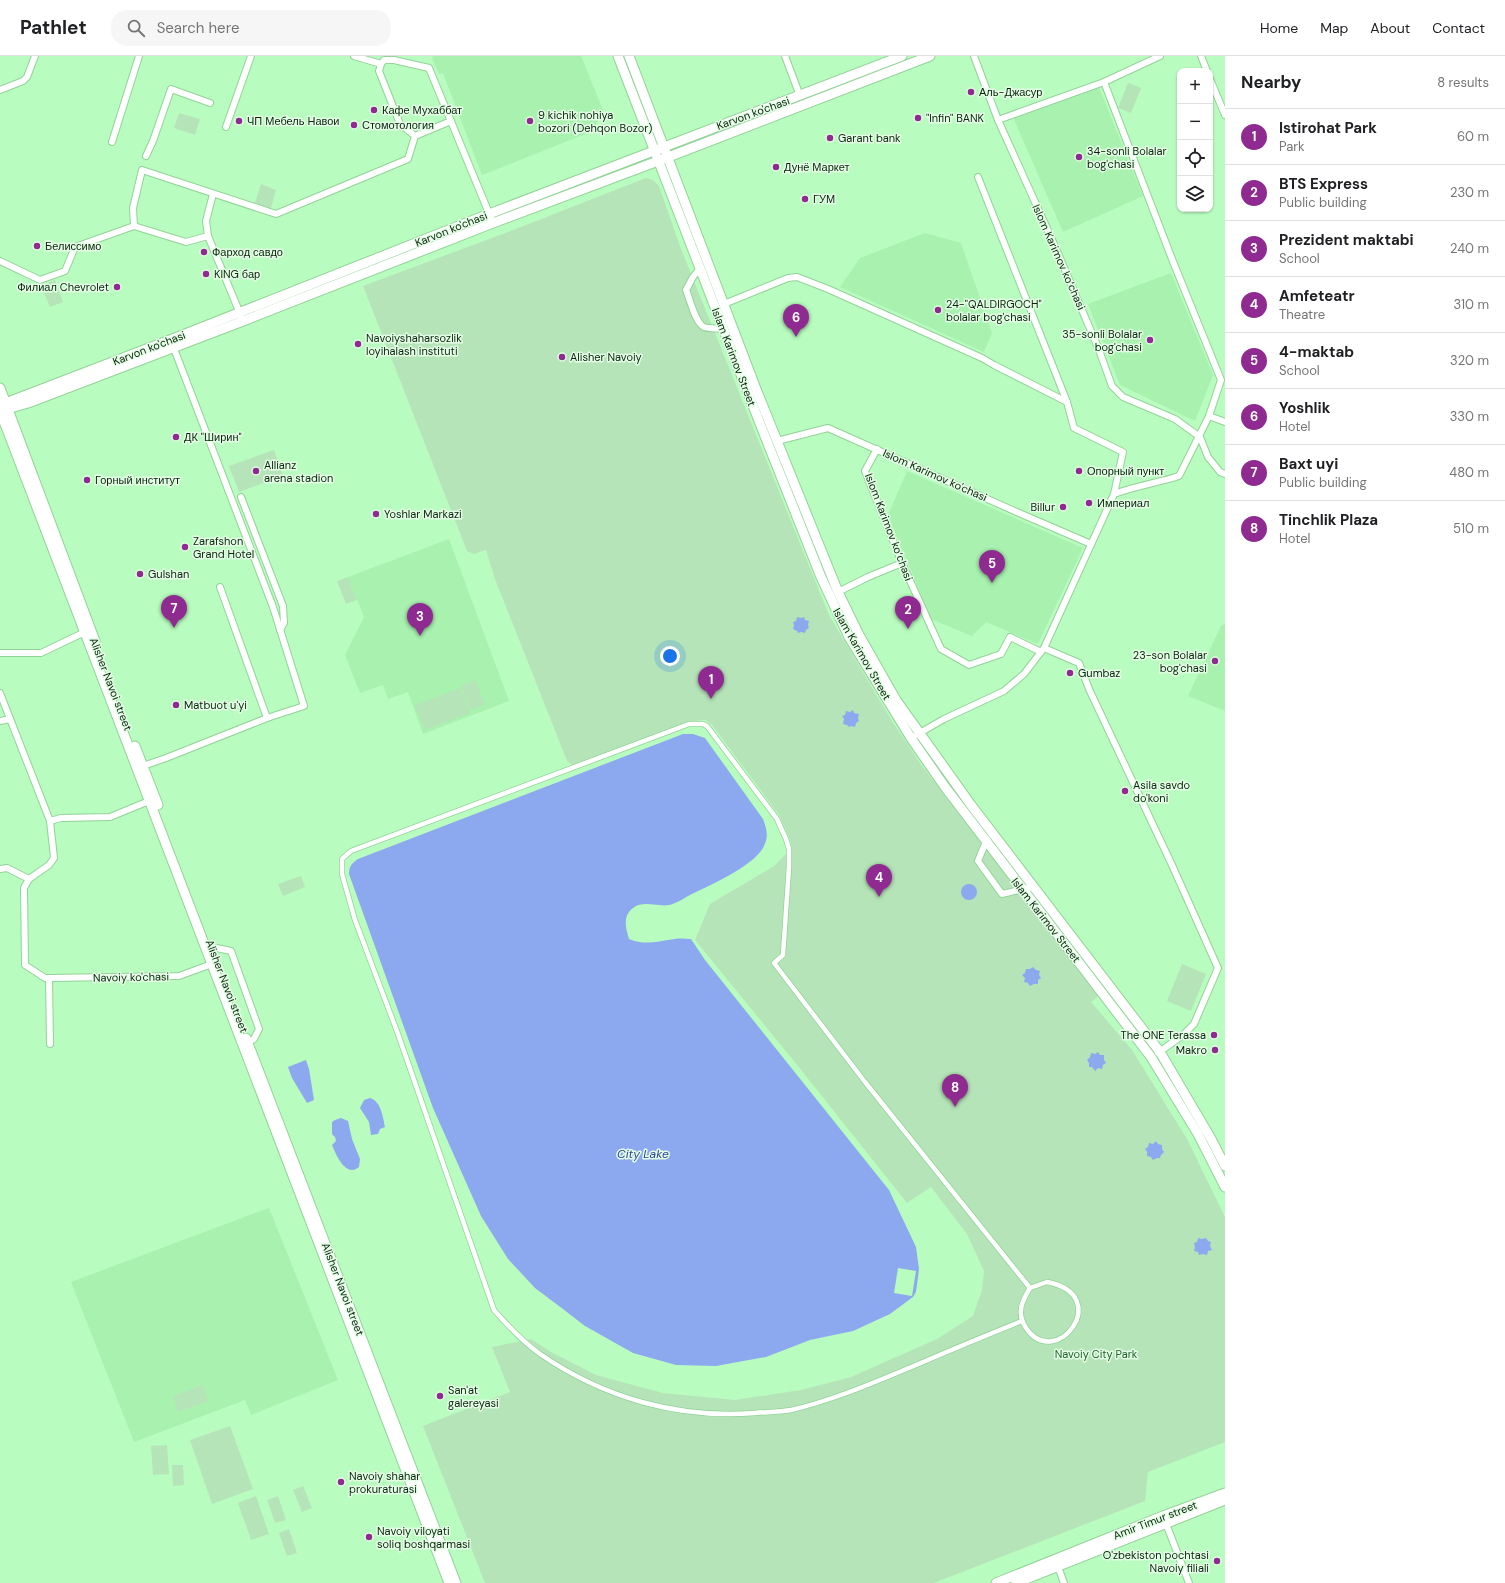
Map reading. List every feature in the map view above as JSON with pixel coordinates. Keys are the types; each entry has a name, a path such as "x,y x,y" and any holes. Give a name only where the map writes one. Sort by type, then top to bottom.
{"main road":[{"name":"Islam Karimov Street","path":"618,56 762,429 834,608 849,637 868,670 989,836 1022,889 1156,1055 1224,1185"},
{"name":"Islam Karimov Street","path":"629,56 665,146 777,440 838,592 859,635 915,735"},
{"name":"Karvon ko'chasi","path":"3,406 172,344 491,218 654,150 800,96 902,56"},
{"path":"491,218 669,157 930,56"},
{"name":"Alisher Navoi street","path":"0,388 3,406 276,1125 373,1376 456,1583"},
{"name":"Alisher Navoi street","path":"140,767 150,801 248,1042 259,1080"},
{"name":"Islam Karimov Street","path":"989,836 1032,886 1156,1055 1210,1137 1225,1166"},
{"name":"Alisher Navoi street","path":"373,1376 449,1583"},
{"name":"Amir Timur street","path":"996,1583 1056,1563 1225,1493"},
{"name":"Amir Timur street","path":"1165,1519 1225,1500"},
{"name":"Amir Timur street","path":"1016,1583 1056,1563"}],"street":[{"path":"0,90 27,78 35,56"},
{"path":"112,142 139,56"},
{"path":"226,127 251,56"},
{"path":"354,56 382,64"},
{"path":"785,56 800,96"},
{"name":"Islom Karimov ko‘chasi","path":"974,56 998,120 1060,258 1099,350 1112,386 1123,397 1175,419 1200,437"},
{"path":"998,120 1104,82 1160,56"},
{"path":"1201,56 1206,68"},
{"path":"415,136 400,124 379,71 384,60 392,58 429,68 491,218"},
{"path":"1104,82 1172,259 1221,380 1200,437 1179,476 1114,494"},
{"path":"1213,86 1225,115"},
{"path":"146,156 153,141 171,89 210,103"},
{"path":"415,136 451,121"},
{"path":"134,226 133,208 142,170 276,214 408,159 415,136"},
{"path":"915,735 944,719 1004,691 1024,674 1042,650 1114,494 1123,452 1074,428 1067,402 978,177"},
{"path":"213,194 206,221 208,236 241,317"},
{"path":"0,261 40,280 65,271 75,247 134,226 186,242 208,236"},
{"path":"708,260 693,277 686,290 698,322 704,327 723,329"},
{"path":"724,304 788,278 797,277 828,289 982,358 1067,402"},
{"path":"140,767 267,718 304,706 270,600 172,344"},
{"path":"1209,416 1225,422"},
{"name":"Islom Karimov ko'chasi","path":"777,440 828,428 1091,544"},
{"path":"1200,437 1208,456 1220,472 1225,474"},
{"name":"Islom Karimov ko‘chasi","path":"877,449 865,472 902,563 940,649 968,664 1001,654 1010,637 1042,650"},
{"path":"241,497 283,606 284,623 280,630"},
{"path":"838,592 868,577 902,563"},
{"path":"220,587 267,718"},
{"path":"0,653 41,653 88,631"},
{"path":"1042,650 1079,663 1089,689 1172,865 1218,968 1194,1024 1156,1055"},
{"path":"0,693 50,821 54,858 49,865 29,879 7,868 0,869"},
{"path":"0,721 10,719"},
{"path":"1022,1321 856,1390 790,1410 732,1414 703,1414 670,1409 642,1402 602,1388 570,1373 539,1353 510,1328 494,1310 398,1034 355,920 342,874 342,859 351,851 689,724 703,724 707,726 777,819 789,849 783,955 774,963 860,1076 1030,1288"},
{"path":"50,821 62,818 110,817 150,801"},
{"path":"989,836 978,861 1002,894 1032,886"},
{"name":"Navoiy ko'chasi","path":"29,879 24,888 25,964 45,978 179,976 212,956"},
{"path":"212,956 231,951 259,1029 254,1039 248,1042"},
{"path":"1218,968 1225,968"},
{"path":"49,978 50,1044"},
{"path":"1047,1282 1058,1284 1069,1290 1076,1299 1078,1313 1077,1321 1070,1332 1063,1338 1044,1340 1034,1336 1027,1329 1022,1321 1021,1304 1030,1288 1047,1282"},
{"path":"1165,1519 1189,1583"},
{"path":"1056,1563 1064,1583"}],"shaded area":[{"name":"9 kichik nohiya bozori (Dehqon Bozor)","path":"433,56 581,56 603,110 593,131 482,175 443,73 439,74 432,58"},
{"name":"34-sonli Bolalar bog'chasi","path":"1098,85 1143,196 1063,232 1013,117"},
{"name":"24-\"QALDIRGOCH\" bolalar bog'chasi","path":"925,233 961,243 992,333 984,352 840,287 860,258"},
{"name":"35-sonli Bolalar bog'chasi","path":"1171,273 1213,375 1195,421 1120,385 1088,304"},
{"path":"907,471 1083,548 1038,644 986,622 972,636 931,619 888,515"},
{"path":"449,539 509,701 423,734 408,692 388,699 383,685 360,693 345,655 364,617 348,577"},
{"name":"23-son Bolalar bog'chasi","path":"1225,624 1225,711 1188,696 1221,626"},
{"path":"269,1208 338,1380 251,1415 245,1400 134,1442 71,1282"}],"green space":[{"path":"1128,83 1141,88 1131,113 1118,108"},
{"path":"179,113 200,119 195,135 174,128"},
{"name":"Navoiy City Park","path":"646,178 653,180 659,186 681,249 829,615 892,721 922,766 1101,994 1091,1002 1132,1050 1187,1139 1225,1217 1225,1442 1148,1472 1145,1501 934,1583 485,1583 423,1426 510,1392 492,1347 531,1339 551,1352 596,1375 663,1393 735,1400 801,1390 851,1377 937,1339 973,1316 982,1290 984,1271 967,1234 931,1187 907,1203 695,940 710,904 774,866 792,848 779,815 712,725 706,720 694,721 573,765 567,761 495,579 486,550 474,554 467,551 363,286 508,232"},
{"path":"261,184 276,190 271,208 255,203"},
{"path":"55,280 63,302 50,307 41,285"},
{"name":"Allianz arena stadion","path":"274,450 283,476 239,492 229,466"},
{"path":"348,577 357,600 346,604 337,581"},
{"path":"475,680 485,704 470,710 461,686"},
{"path":"460,688 470,713 425,730 415,705"},
{"path":"301,876 305,887 283,896 278,884"},
{"path":"1182,964 1206,974 1191,1011 1167,1001"},
{"path":"203,1385 208,1401 178,1412 173,1396"},
{"path":"230,1426 253,1489 212,1504 190,1440"},
{"path":"167,1445 169,1474 153,1475 151,1446"},
{"path":"172,1465 183,1465 184,1485 173,1486"},
{"path":"303,1486 312,1508 302,1512 293,1490"},
{"path":"256,1496 269,1534 251,1540 238,1503"},
{"path":"278,1496 286,1520 275,1523 267,1500"},
{"path":"289,1529 297,1553 287,1556 279,1533"}],"water":[{"path":"797,617 804,617 805,620 809,621 809,628 805,633 798,633 793,629 793,622 796,621"},
{"path":"853,710 854,713 859,714 859,721 856,723 855,727 849,727 843,724 844,719 842,716 845,715 846,711 850,712"},
{"name":"City Lake","path":"683,734 693,734 705,738 763,819 767,837 763,848 757,855 740,869 718,881 671,904 641,904 633,908 627,915 626,919 629,939 646,943 677,939 691,939 705,960 889,1190 916,1247 919,1269 916,1292 913,1297 890,1314 853,1331 810,1340 766,1357 716,1366 676,1365 633,1353 585,1326 535,1288 508,1259 481,1216 433,1108 349,874 351,865 358,859"},
{"path":"969,884 976,889 977,892 972,899 969,900 962,895 961,892 966,885"},
{"path":"1033,967 1040,971 1039,975 1041,978 1038,980 1038,984 1030,986 1028,983 1024,982 1025,978 1022,975 1025,973 1026,969"},
{"path":"1098,1052 1100,1055 1104,1055 1104,1060 1106,1063 1103,1065 1102,1069 1098,1068 1095,1071 1092,1067 1089,1067 1087,1060 1091,1053 1095,1054"},
{"path":"306,1060 314,1100 307,1103 292,1078 288,1067"},
{"path":"370,1098 377,1102 385,1127 380,1129 378,1134 371,1135 369,1122 360,1108 364,1100"},
{"path":"341,1118 348,1121 352,1139 360,1159 359,1167 354,1170 346,1168 342,1164 332,1145 336,1141 332,1134 332,1122"},
{"path":"1156,1141 1158,1144 1162,1145 1164,1152 1160,1158 1153,1160 1151,1157 1147,1156 1145,1149 1148,1147 1149,1143 1153,1144"},
{"path":"1198,1238 1206,1238 1211,1242 1210,1246 1212,1250 1208,1251 1207,1255 1199,1255 1198,1252 1194,1251 1194,1243 1197,1242"}],"pier":[{"path":"898,1268 916,1271 912,1296 894,1293"}],"place":[{"name":"Аль-Джасур","path":"971,92"},
{"name":"Кафе Мухаббат","path":"374,110"},
{"name":"\"Infin\" BANK","path":"918,118"},
{"name":"ЧП Мебель Навои","path":"239,121"},
{"name":"9 kichik nohiya bozori (Dehqon Bozor)","path":"530,121"},
{"name":"Стомотология","path":"354,125"},
{"name":"Garant bank","path":"830,138"},
{"name":"34-sonli Bolalar bog'chasi","path":"1079,157"},
{"name":"Дунё Маркет","path":"776,167"},
{"name":"ГУМ","path":"805,199"},
{"name":"Белиссимо","path":"37,246"},
{"name":"Фарход савдо","path":"204,252"},
{"name":"KING бар","path":"206,274"},
{"name":"Филиал Chevrolet","path":"117,287"},
{"name":"24-\"QALDIRGOCH\" bolalar bog'chasi","path":"938,310"},
{"name":"Yoshlik","path":"796,337"},
{"name":"35-sonli Bolalar bog'chasi","path":"1150,340"},
{"name":"Navoiyshaharsozlik loyihalash instituti","path":"358,344"},
{"name":"Alisher Navoiy","path":"562,357"},
{"name":"ДК \"Ширин\"","path":"176,437"},
{"name":"Allianz arena stadion","path":"256,471"},
{"name":"Опорный пункт","path":"1079,471"},
{"name":"Горный институт","path":"87,480"},
{"name":"Империал","path":"1089,503"},
{"name":"Billur","path":"1063,507"},
{"name":"Yoshlar Markazi","path":"376,514"},
{"name":"Zarafshon Grand Hotel","path":"185,547"},
{"name":"Gulshan","path":"140,574"},
{"name":"4-maktab","path":"992,583"},
{"name":"Baxt uyi","path":"174,628"},
{"name":"BTS Express","path":"908,629"},
{"name":"Prezident maktabi","path":"420,636"},
{"name":"23-son Bolalar bog'chasi","path":"1215,661"},
{"name":"Gumbaz","path":"1070,673"},
{"name":"Istirohat Park","path":"711,699"},
{"name":"Matbuot u'yi","path":"176,705"},
{"name":"Asila savdo do'koni","path":"1125,791"},
{"name":"Amfeteatr","path":"879,897"},
{"name":"The ONE Terassa","path":"1214,1035"},
{"name":"Makro","path":"1215,1050"},
{"name":"Tinchlik Plaza","path":"955,1107"},
{"name":"San'at galereyasi","path":"440,1396"},
{"name":"Navoiy shahar prokuraturasi","path":"341,1482"},
{"name":"Navoiy viloyati soliq boshqarmasi","path":"369,1537"},
{"name":"O'zbekiston pochtasi Navoiy filiali","path":"1217,1561"}]}
